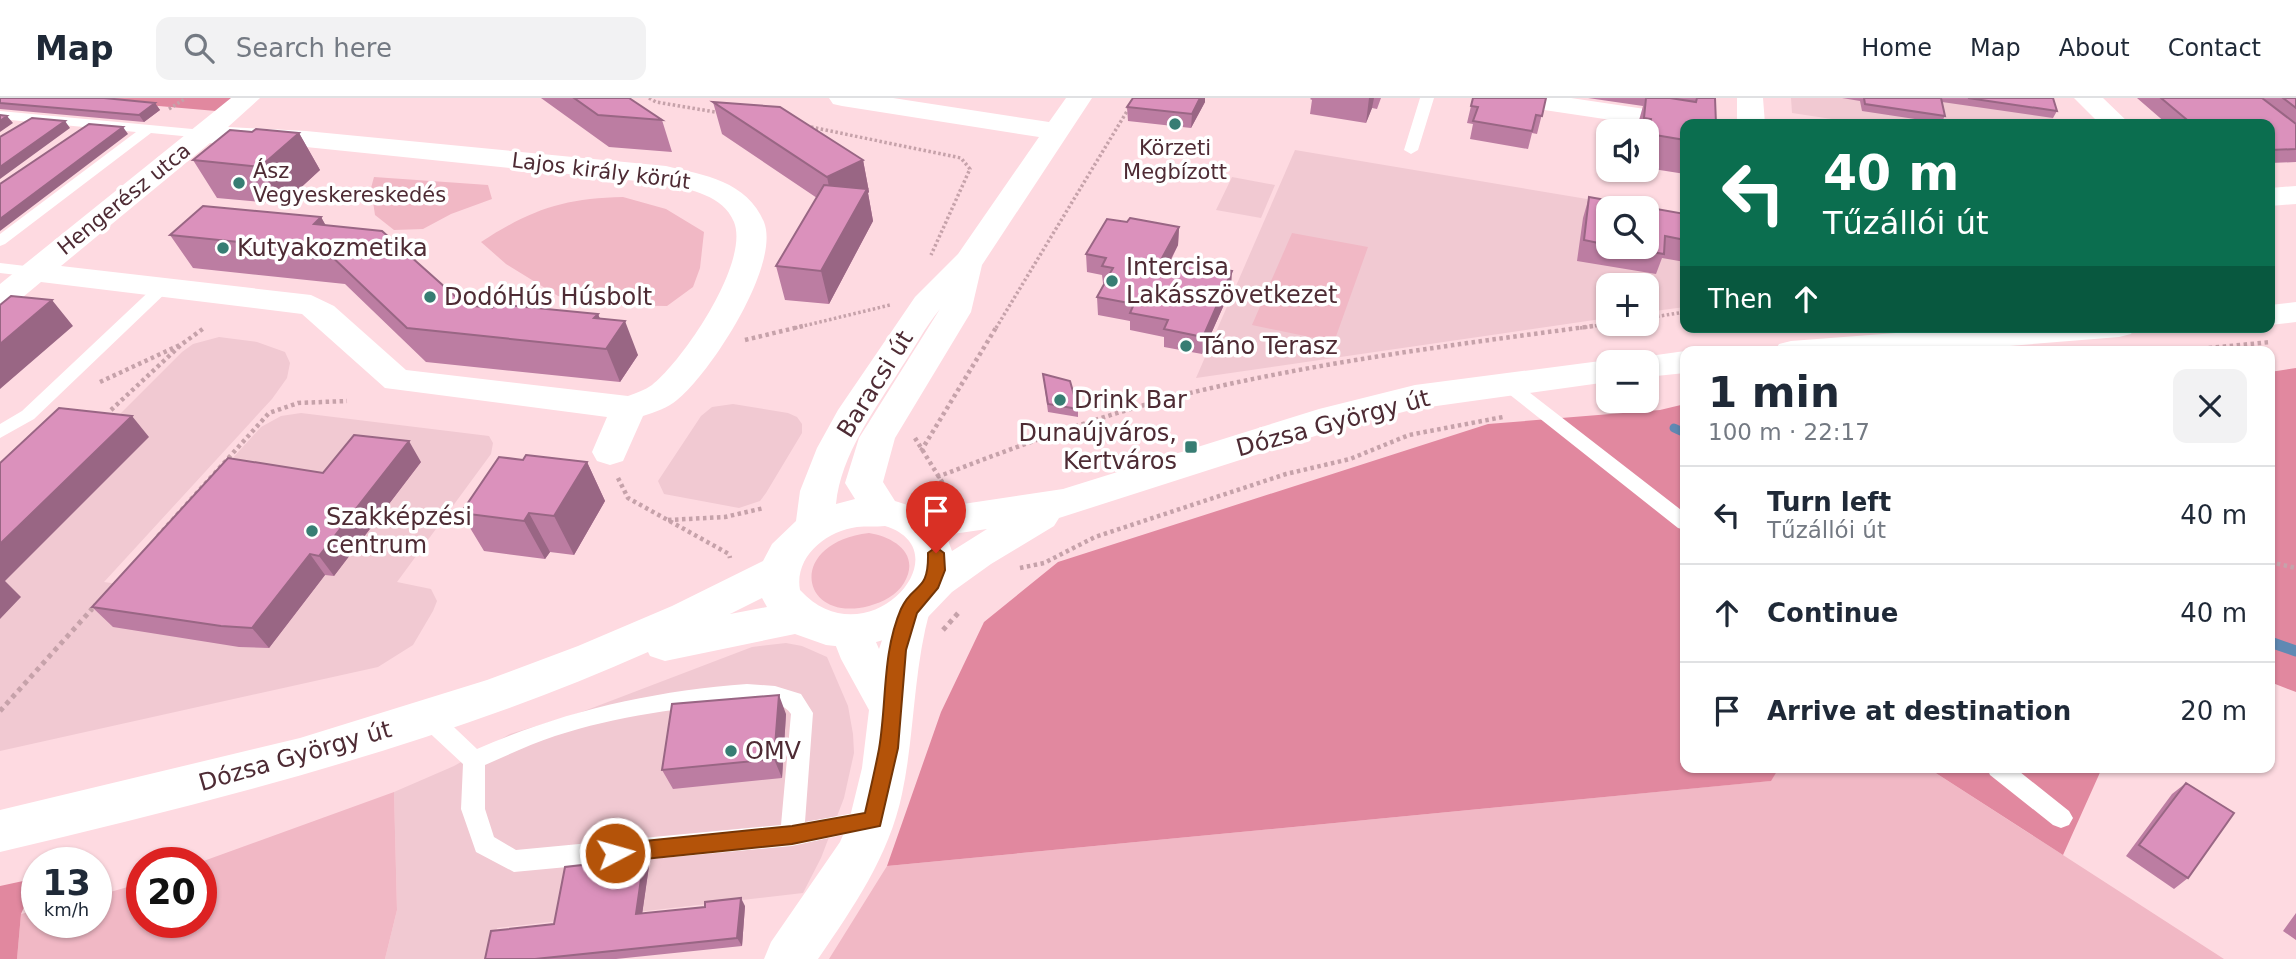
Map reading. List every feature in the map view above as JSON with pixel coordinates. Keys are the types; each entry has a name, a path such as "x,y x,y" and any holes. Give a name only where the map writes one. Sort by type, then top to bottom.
{"street":[{"name":"Hengerész utca","path":"0,300 247,98"},
{"path":"842,98 1057,132"},
{"name":"Baracsi út","path":"815,526 819,491 835,448 851,419 926,304 969,261 1079,98"},
{"path":"1517,98 1680,122"},
{"path":"1750,98 1751,119"},
{"path":"2087,98 2110,119"},
{"name":"Lajos király körút","path":"34,272 165,285 311,305 324,312 382,370 397,380 629,408 662,394 683,377 706,347 735,291 745,265 750,225 738,208 715,187 666,175 306,139 203,134"},
{"path":"2275,197 2296,195"},
{"name":"Baracsi út","path":"881,511 864,483 877,439 955,312 969,261"},
{"path":"1870,346 2040,333"},
{"path":"1659,365 1680,363"},
{"name":"Dózsa György út","path":"917,525 1064,503 1332,418 1415,397 1596,372"},
{"path":"610,452 629,408"},
{"name":"Dózsa György út","path":"920,599 984,548 1064,503"},
{"path":"789,959 861,850 873,820 888,748 898,650 936,570 936,553 930,537 917,525 894,514 859,511 836,516 815,526 791,546 779,571 781,596 797,617 830,630 851,631 882,625 920,599"},
{"name":"Dózsa György út","path":"0,831 238,773 429,718 534,682 585,661 740,592 779,571"},
{"name":"Dózsa György út","path":"585,661 797,617"},
{"path":"851,631 862,659 892,709"}],"lane":[{"path":"1411,150 1427,98"},
{"path":"0,115 203,134"},
{"path":"11,134 33,118"},
{"path":"67,140 89,124"},
{"path":"0,241 148,129"},
{"path":"0,268 34,272"},
{"path":"0,432 28,415 165,285"},
{"path":"1506,383 1680,519"},
{"path":"474,760 554,727 662,701 775,694 794,701 802,713 792,835"},
{"path":"429,718 474,760 473,809 484,844 514,861 792,835 873,820"},
{"path":"2004,773 2061,818"}],"path":[{"path":"649,98 656,103 722,113"},
{"path":"1135,98 920,451 937,477 1074,426 1195,392 1449,346 1596,326"},
{"path":"802,125 929,150 961,158 967,163 970,169 966,179 926,264"},
{"path":"706,347 897,304"},
{"path":"1659,316 1680,313"},
{"path":"111,410 182,344 204,328"},
{"path":"2191,346 2243,333"},
{"path":"99,382 182,344"},
{"path":"148,546 269,413 298,403 347,401"},
{"path":"1011,567 1044,563 1095,537 1286,474 1350,459 1409,435 1540,409"},
{"path":"610,452 608,458 628,498 729,554 732,562"},
{"path":"668,520 725,517 764,508"},
{"path":"2275,563 2296,568"},
{"path":"0,711 102,598"}],"shaded area":[{"path":"67,98 233,98 216,111"},
{"path":"1791,98 2046,98 2053,119 1832,119 1792,113"},
{"path":"1295,150 1596,200 1596,259 1659,259 1659,237 1680,220 1680,308 1659,310 1659,273 1596,273 1596,320 1196,378"},
{"path":"374,177 488,185 492,199 451,214 423,229 394,230 375,215 371,188"},
{"path":"1232,177 1275,185 1261,218 1216,210"},
{"path":"623,197 666,209 704,232 700,268 693,287 667,306 592,305 558,296 506,264 481,242 548,208 583,200"},
{"path":"1292,233 1368,247 1334,342 1252,325"},
{"name":"Szakképzési centrum","path":"219,337 257,342 285,352 290,363 287,378 272,399 104,582 140,587 230,461 261,427 281,416 301,413 489,436 493,443 491,454 397,582 431,589 437,601 433,611 413,645 378,667 0,751 0,496 115,419 193,344"},
{"path":"2296,368 2296,692 2275,684 2275,371"},
{"path":"733,404 788,413 797,417 802,424 802,433 760,501 739,508 664,494 658,481 701,416 712,407"},
{"path":"1680,405 1680,773 1776,773 1771,781 887,866 941,712 984,622 1058,562 1488,424 1623,413 1659,413 1659,410"},
{"path":"869,533 896,543 907,555 909,564 904,583 889,598 869,606 846,608 828,604 817,593 812,580 814,565 824,551 842,540"},
{"path":"786,643 802,646 827,657 848,706 853,734 854,753 844,798 821,858 803,893 497,928 487,959 385,959 397,910 394,792 454,766 510,734 579,713 752,647"},
{"path":"1776,773 1936,773 2224,959 829,959 887,866 1770,781"},
{"path":"1936,773 2100,773 2063,855"},
{"path":"394,792 397,910 385,959 17,959 21,914 21,938 112,938 112,891 126,888 126,938 217,938 217,856"},
{"path":"21,881 17,959 0,959 0,886"}],"building":[{"path":"0,98 104,98 155,103 139,115 0,103"},
{"path":"574,98 629,98 662,120 598,115"},
{"path":"1133,98 1200,98 1192,114 1127,107"},
{"path":"1473,98 1546,98 1542,116 1536,115 1532,131 1473,121 1478,107 1471,106"},
{"path":"1646,98 1696,102 1697,98 1715,98 1716,119 1680,119 1680,139 1659,136 1659,119 1644,118"},
{"path":"1864,98 1941,98 1945,116 1865,104"},
{"path":"1968,98 2053,98 2057,111"},
{"path":"2161,98 2262,98 2296,124 2296,149 2275,150 2275,119 2186,119"},
{"path":"2283,98 2296,98 2296,108"},
{"path":"713,102 780,107 863,160 827,177"},
{"path":"32,118 65,121 0,167 0,137"},
{"path":"89,124 123,127 0,219 0,184"},
{"path":"256,129 299,133 260,167 193,160 230,130 252,132"},
{"path":"824,185 867,189 821,271 776,266"},
{"path":"1589,197 1596,198 1596,242 1584,240"},
{"path":"203,206 321,217 314,224 382,231 465,305 492,308 496,304 598,314 594,318 625,321 606,349 407,328 326,251 170,235"},
{"path":"1659,209 1680,213 1680,239 1665,236 1664,254 1659,253"},
{"path":"1130,218 1179,227 1162,258 1232,271 1203,337 1164,329 1168,320 1130,313 1134,304 1097,297 1113,268 1102,266 1106,258 1086,254 1107,219 1127,222"},
{"path":"11,296 52,300 0,344 0,305"},
{"path":"1043,374 1070,381 1078,409 1048,404"},
{"path":"59,408 132,416 0,544 0,463"},
{"path":"354,435 409,441 319,556 310,554 252,628 92,607 228,458 323,473"},
{"path":"526,455 587,462 554,516 529,513 524,521 461,513 499,457 523,460"},
{"name":"OMV","path":"779,695 774,759 662,770 672,704"},
{"path":"2186,783 2234,813 2188,878 2139,845"},
{"path":"644,858 636,914 705,907 705,902 741,898 737,938 535,959 485,959 491,931 554,924 565,867"}],"waterway":[{"path":"1674,428 1680,431"},
{"path":"2275,644 2296,651"}],"place":[{"name":"Körzeti Megbízott","path":"1175,124"},
{"name":"Ász Vegyeskereskedés","path":"239,183"},
{"name":"Kutyakozmetika","path":"223,248"},
{"name":"Intercisa Lakásszövetkezet","path":"1112,281"},
{"name":"DodóHús Húsbolt","path":"430,297"},
{"name":"Táno Terasz","path":"1186,346"},
{"name":"Drink Bar","path":"1060,400"},
{"name":"Dunaújváros, Kertváros","path":"1191,447"},
{"name":"Szakképzési centrum","path":"312,531"},
{"name":"OMV","path":"731,751"}],"route":[{"path":"615,853 792,835 873,820 888,748 898,650 910,610 930,588 936,570 936,553"}]}
